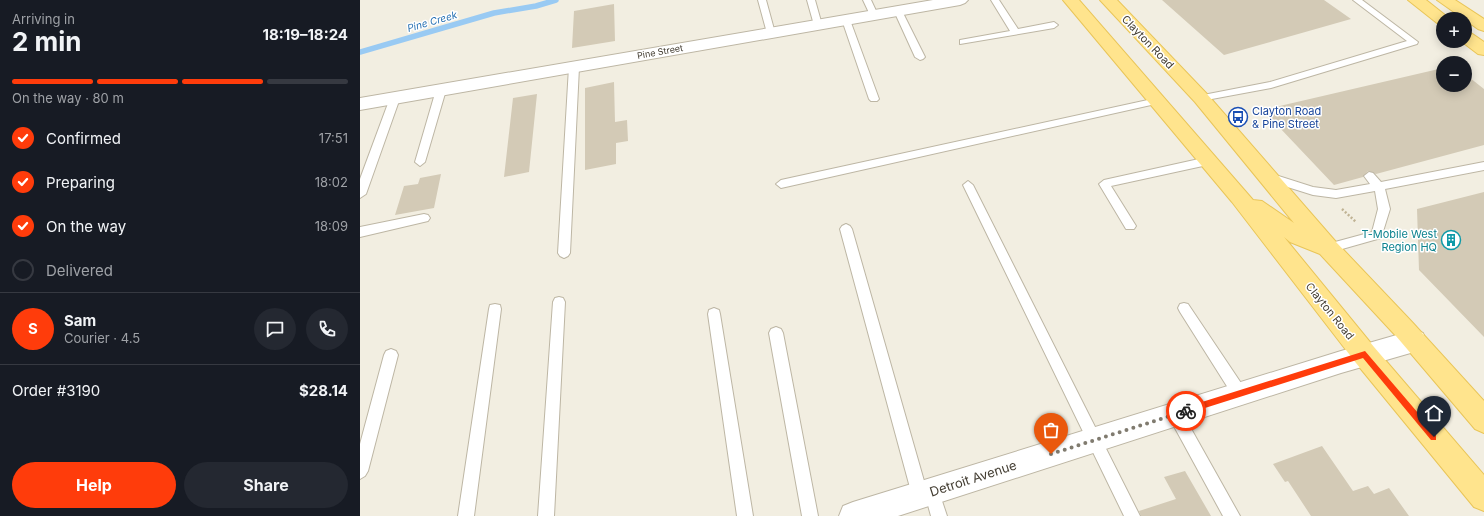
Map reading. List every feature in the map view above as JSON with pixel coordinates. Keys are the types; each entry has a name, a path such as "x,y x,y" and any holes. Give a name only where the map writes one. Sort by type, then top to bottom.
{"main road":[{"name":"Clayton Road","path":"1071,0 1239,197 1365,355 1484,497"},
{"name":"Clayton Road","path":"1108,0 1201,98 1265,176 1328,248 1409,335 1484,420"},
{"path":"1416,0 1436,15"},
{"path":"1445,0 1484,26"},
{"path":"1472,41 1484,50"},
{"name":"Clayton Road","path":"1239,197 1298,236 1328,248"},
{"path":"1409,335 1458,374 1484,403"}],"street":[{"name":"Pine Street","path":"360,104 960,0"},
{"name":"Detroit Avenue","path":"856,515 1365,355 1409,335"}],"lane":[{"path":"762,0 771,33"},
{"path":"811,0 818,25"},
{"path":"867,0 874,15"},
{"path":"995,0 1015,32"},
{"path":"1201,98 1271,85 1414,42 1357,0"},
{"path":"898,11 920,57"},
{"path":"846,20 874,99"},
{"path":"963,42 1054,25"},
{"path":"564,253 574,67"},
{"path":"420,162 441,90"},
{"path":"360,194 395,98"},
{"path":"781,184 1157,101"},
{"path":"1130,226 1104,184 1208,161"},
{"path":"1265,176 1313,191 1336,194 1484,166"},
{"path":"1328,248 1378,235 1384,209 1379,186 1369,176"},
{"path":"968,185 1132,516"},
{"path":"360,232 424,218"},
{"path":"846,229 926,493 939,516"},
{"path":"546,516 559,302"},
{"path":"1184,308 1240,394"},
{"path":"466,516 495,309"},
{"path":"714,314 745,516"},
{"path":"776,333 810,516"},
{"path":"360,470 391,355"},
{"path":"1175,414 1232,516"}],"path":[{"path":"1339,206 1356,222"}],"building":[{"path":"1162,0 1324,0 1351,19 1224,55"},
{"path":"614,4 615,41 572,48 574,11"},
{"path":"1436,70 1436,92 1472,92 1472,80 1484,89 1484,145 1376,174 1368,171 1363,177 1334,185 1263,110"},
{"path":"614,82 615,122 627,120 628,141 616,143 616,164 585,170 585,88"},
{"path":"537,94 529,172 504,177 513,98"},
{"path":"441,174 434,208 395,215 404,186 418,184 420,178"},
{"name":"T-Mobile West Region HQ","path":"1484,192 1484,337 1419,270 1417,209"},
{"path":"1322,446 1353,491 1368,486 1374,494 1389,488 1409,516 1311,516 1288,481 1285,482 1273,464"},
{"path":"1185,471 1211,516 1141,516 1139,511 1176,499 1164,477"}],"waterway":[{"name":"Pine Creek","path":"360,52 494,13 536,6 556,0"}],"way so far":[{"path":"1051,454 1186,411"}],"place":[{"name":"Clayton Road & Pine Street","path":"1238,117"},
{"name":"T-Mobile West Region HQ","path":"1451,240"}],"route":[{"path":"1186,411 1365,355 1434,437"}]}
